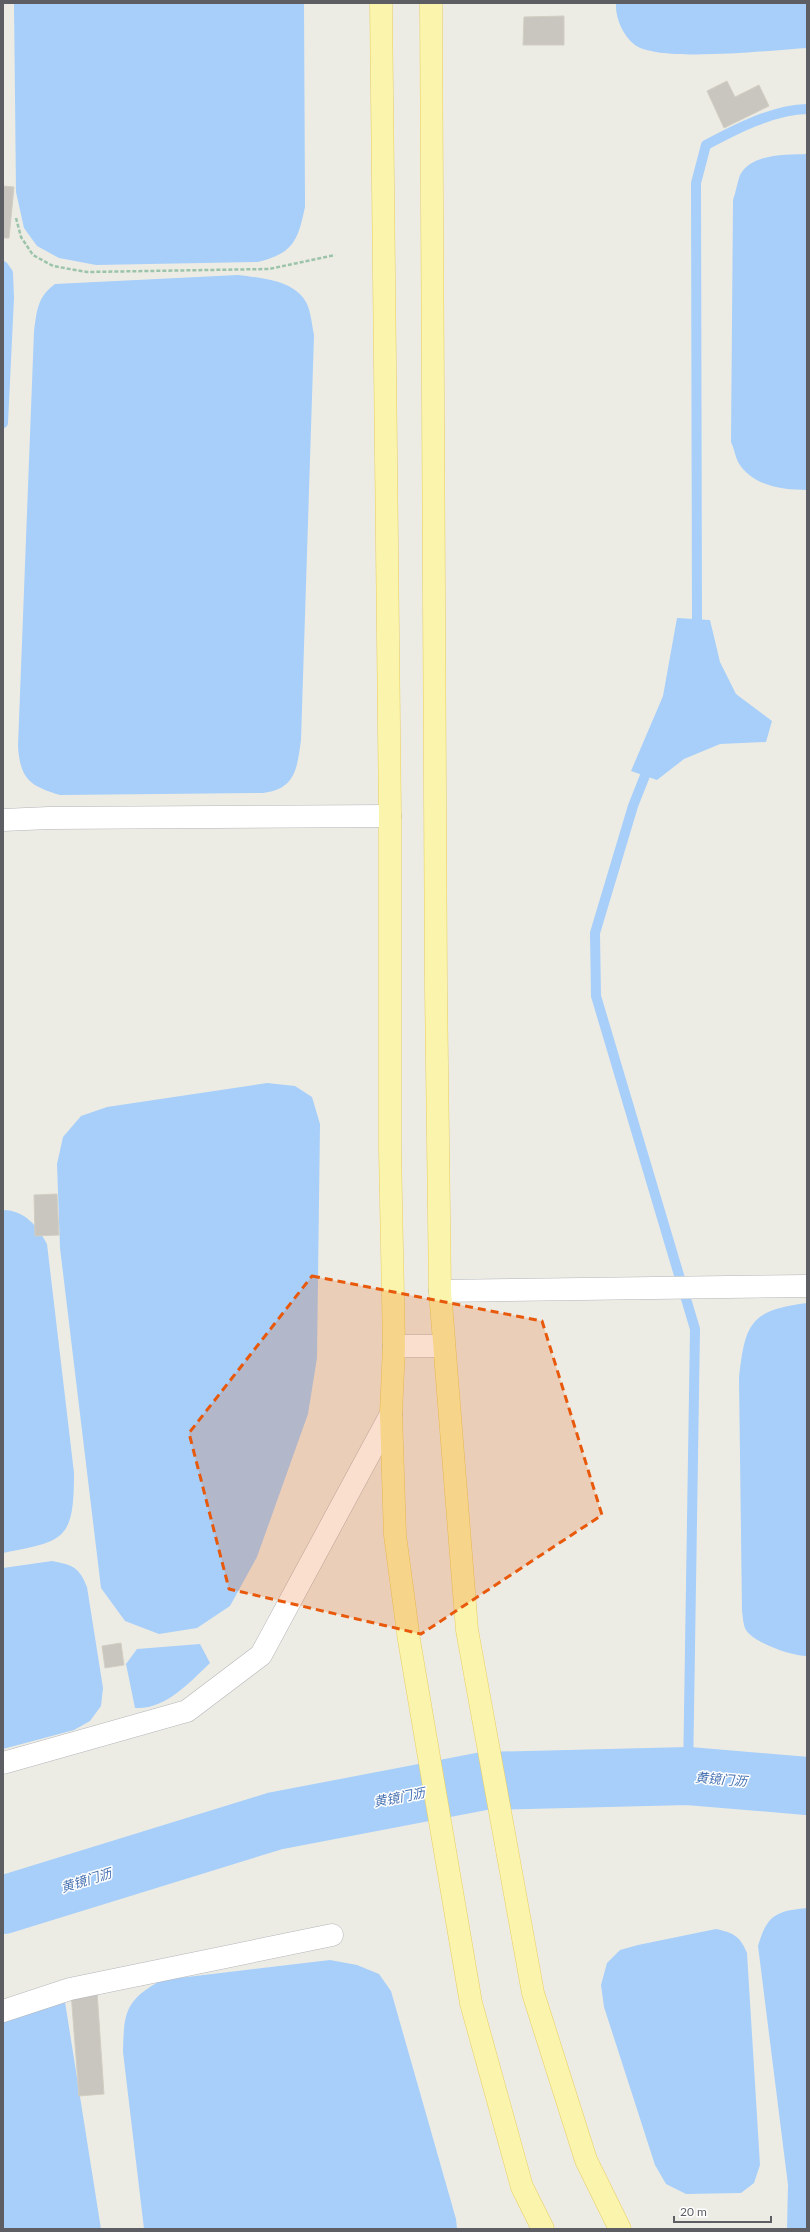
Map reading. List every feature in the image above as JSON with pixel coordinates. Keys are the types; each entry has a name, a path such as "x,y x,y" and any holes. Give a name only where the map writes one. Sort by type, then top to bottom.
{"main road":[{"path":"381,3 390,816 390,1150 394,1346 391,1414 395,1535 409,1640 471,2003 522,2187 543,2229"},
{"path":"431,3 436,981 440,1291 467,1630 533,1993 586,2160 620,2229"}],"lane":[{"path":"3,820 56,818 390,816"},
{"path":"440,1291 807,1286"},
{"path":"394,1346 444,1346"},
{"path":"3,1763 187,1711 261,1655 391,1414"},
{"path":"3,2011 70,1989 332,1935"}],"path":[{"path":"16,218 21,237 33,255 53,266 87,272 270,269 335,255"}],"highlighted area":[{"path":"312,1276 542,1321 602,1515 421,1634 229,1589 189,1433"}],"water":[{"path":"14,3 304,3 305,207 297,237 292,244 280,254 258,262 96,265 59,258 37,246 24,228 16,192"},
{"path":"616,3 807,3 807,48 717,54 667,53 648,50 635,45 623,32 618,21"},
{"path":"807,154 807,490 788,489 768,485 751,476 738,462 731,442 733,200 740,175 745,168 753,163 761,159 780,155"},
{"path":"238,275 267,279 286,285 295,290 302,296 307,304 314,335 301,740 296,768 293,776 282,787 274,791 263,793 60,795 50,792 28,780 21,766 18,746 34,331 41,299 55,284"},
{"path":"677,618 710,620 720,662 736,694 772,721 766,742 720,744 684,759 657,780 631,771 663,696"},
{"path":"267,1083 295,1086 312,1097 320,1124 317,1358 308,1414 257,1557 230,1606 197,1628 159,1634 125,1621 101,1588 60,1248 57,1164 63,1137 81,1116 107,1107"},
{"path":"3,1210 18,1213 24,1216 35,1226 47,1244 74,1473 72,1512 68,1525 62,1534 53,1540 40,1545 3,1553"},
{"path":"807,1303 807,1656 792,1654 765,1644 750,1635 744,1626 742,1611 739,1378 744,1344 748,1332 754,1323 762,1316 773,1310"},
{"path":"52,1561 74,1568 81,1575 87,1587 103,1688 101,1706 90,1721 74,1730 3,1749 3,1568"},
{"path":"200,1644 210,1663 185,1687 166,1700 156,1705 135,1708 126,1664 137,1649"},
{"path":"807,1908 807,2229 787,2229 788,2185 758,1946 765,1927 774,1916 796,1909"},
{"path":"716,1929 736,1936 742,1943 747,1953 760,2165 754,2183 741,2193 686,2194 666,2184 655,2165 604,2007 601,1985 607,1963 620,1950"},
{"path":"330,1960 357,1965 379,1974 391,1991 456,2219 457,2229 144,2229 123,2052 124,2027 129,2008 140,1994 162,1980"},
{"path":"65,2002 101,2229 3,2229 3,2020"}],"building":[{"path":"564,16 564,45 523,45 524,17"},
{"path":"727,81 735,97 759,85 769,106 724,128 707,91"},
{"path":"3,186 14,187 9,238 3,238"},
{"path":"57,1194 59,1235 35,1236 34,1195"},
{"path":"121,1643 124,1665 105,1668 102,1646"},
{"path":"97,1991 104,2094 79,2096 71,1993"}],"waterway":[{"path":"697,633 696,183 706,145 755,121 781,113 807,109"},
{"path":"3,266 8,273 9,298 3,423"},
{"path":"650,763 633,806 595,933 596,996 695,1329 688,1776"},
{"name":"黄镜门沥","path":"3,1905 275,1821 484,1781 688,1776 807,1786"}]}
